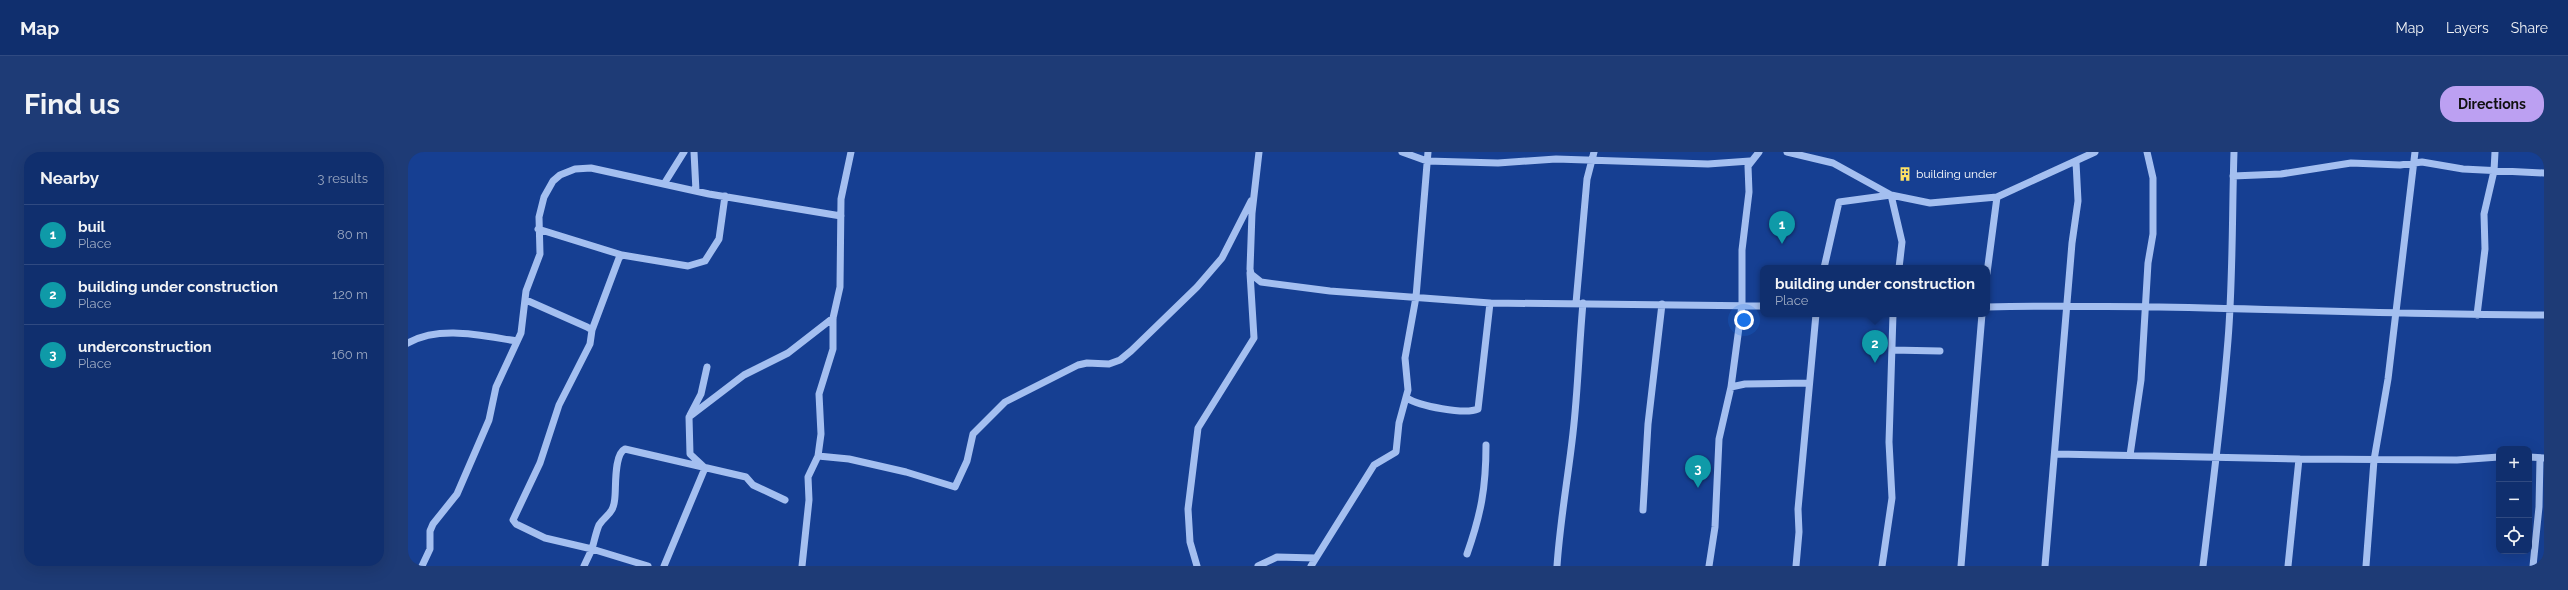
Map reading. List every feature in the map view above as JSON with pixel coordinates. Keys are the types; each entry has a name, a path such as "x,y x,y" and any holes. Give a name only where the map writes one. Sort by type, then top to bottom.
{"street":[{"path":"664,184 684,152"},
{"path":"694,152 696,191"},
{"path":"802,566 809,500 808,477 818,456 821,434 819,394 832,352 833,318 840,287 841,199 851,152"},
{"path":"1197,566 1190,542 1188,509 1198,428 1254,338 1250,269 1253,198 1259,152"},
{"path":"1402,152 1427,161 1498,163 1556,159 1708,164 1750,161"},
{"path":"1311,566 1374,465 1396,453 1399,423 1407,398 1409,383 1405,358 1416,297 1420,229 1428,152"},
{"path":"1557,566 1561,514 1566,494 1573,432 1587,180 1594,152"},
{"path":"1709,566 1714,527 1719,439 1731,388 1742,305 1742,250 1750,161 1759,152"},
{"path":"1787,152 1833,163 1891,195 1930,203 1997,197 2095,152"},
{"path":"2130,455 2141,380 2148,263 2153,234 2153,178 2147,152"},
{"path":"2203,566 2208,513 2218,458 2230,309 2234,152"},
{"path":"2366,566 2374,460 2388,379 2415,152"},
{"path":"2477,315 2486,249 2484,214 2494,171 2495,152"},
{"path":"2045,566 2056,454 2066,305 2078,201 2076,162"},
{"path":"2233,176 2280,174 2351,163 2400,165 2431,162 2447,167 2544,174"},
{"path":"422,566 430,549 430,531 433,524 457,494 489,420 496,387 518,341 523,326 526,291 538,260 538,229 542,203 553,181 560,175 575,169 592,168 696,191 841,216"},
{"path":"1825,265 1839,202 1891,195"},
{"path":"1891,195 1902,242 1899,265"},
{"path":"538,229 622,255 688,266 705,261 719,239 725,196"},
{"path":"1988,265 1997,197"},
{"path":"818,456 849,459 906,472 956,487 967,461 973,434 978,427 1010,398 1037,388 1078,365 1087,363 1109,364 1120,360 1131,351 1197,287 1222,258 1253,198"},
{"path":"622,255 619,258 592,330 590,344 559,406 540,463 513,520 516,524 545,538 592,549 648,566"},
{"path":"1250,269 1251,274 1261,282 1330,291 1490,303 1760,306"},
{"path":"526,300 592,330"},
{"path":"1407,398 1418,404 1449,409 1478,409 1490,303"},
{"path":"1643,510 1648,424 1662,304"},
{"path":"1990,307 2066,305 2230,309 2314,313 2544,315"},
{"path":"1796,566 1799,532 1798,509 1808,383 1816,317"},
{"path":"1882,566 1892,498 1888,442 1893,317"},
{"path":"1961,566 1982,317"},
{"path":"689,417 744,375 788,353 833,318"},
{"path":"408,342 423,334 470,334 518,341"},
{"path":"1892,350 1940,351"},
{"path":"705,468 690,454 689,417 701,394 707,367"},
{"path":"1731,388 1745,384 1808,383"},
{"path":"1466,554 1479,519 1486,483 1486,445"},
{"path":"584,566 592,549 600,525 608,517 612,509 615,497 615,475 623,450 643,453 746,477 754,485 785,500"},
{"path":"2056,454 2374,460 2457,460 2496,457"},
{"path":"2532,457 2542,458 2539,506 2532,566"},
{"path":"2288,566 2299,459"},
{"path":"664,566 705,468"},
{"path":"1258,566 1277,557 1315,558"}],"place":[{"name":"building under","path":"1905,174"},
{"name":"buil","path":"1782,244"},
{"name":"building under construction","path":"1875,363"},
{"name":"underconstruction","path":"1698,488"}]}
